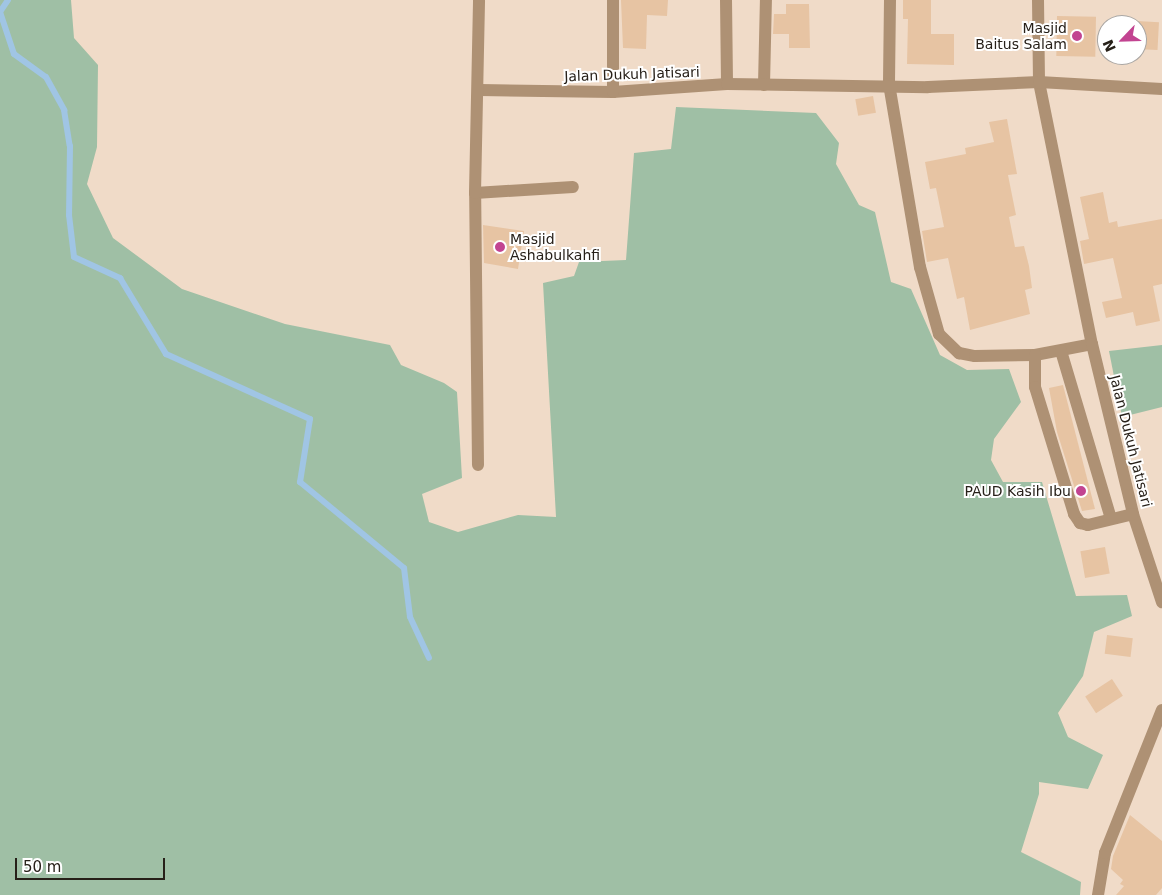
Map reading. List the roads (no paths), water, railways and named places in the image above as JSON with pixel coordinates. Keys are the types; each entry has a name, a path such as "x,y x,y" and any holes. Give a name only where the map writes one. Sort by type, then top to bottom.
{"street":[{"path":"478,465 475,193 480,90 479,0"},
{"path":"613,0 613,92"},
{"path":"726,0 727,84"},
{"path":"764,85 766,0"},
{"path":"890,0 889,84 920,267 939,334 959,353 975,356 1035,355 1092,344"},
{"path":"1038,0 1039,82"},
{"name":"Jalan Dukuh Jatisari","path":"480,90 613,92 727,84 889,84 928,87 1039,82 1162,88"},
{"name":"Jalan Dukuh Jatisari","path":"1039,82 1092,344 1133,514 1162,602"},
{"path":"475,193 573,188"},
{"path":"1061,351 1111,519"},
{"path":"1035,355 1035,387 1068,501 1080,523 1088,525 1133,514"},
{"path":"1098,895 1105,853 1162,715 1162,710"}],"waterway":[{"path":"8,0 0,12 14,54 46,77 64,110 70,146 69,215 74,257 120,278 166,354 310,419 300,482 404,568 410,617 429,658"}],"place":[{"name":"Masjid Baitus Salam","path":"1077,36"},
{"name":"Masjid Ashabulkahfi","path":"500,247"},
{"name":"PAUD Kasih Ibu","path":"1081,491"}]}
